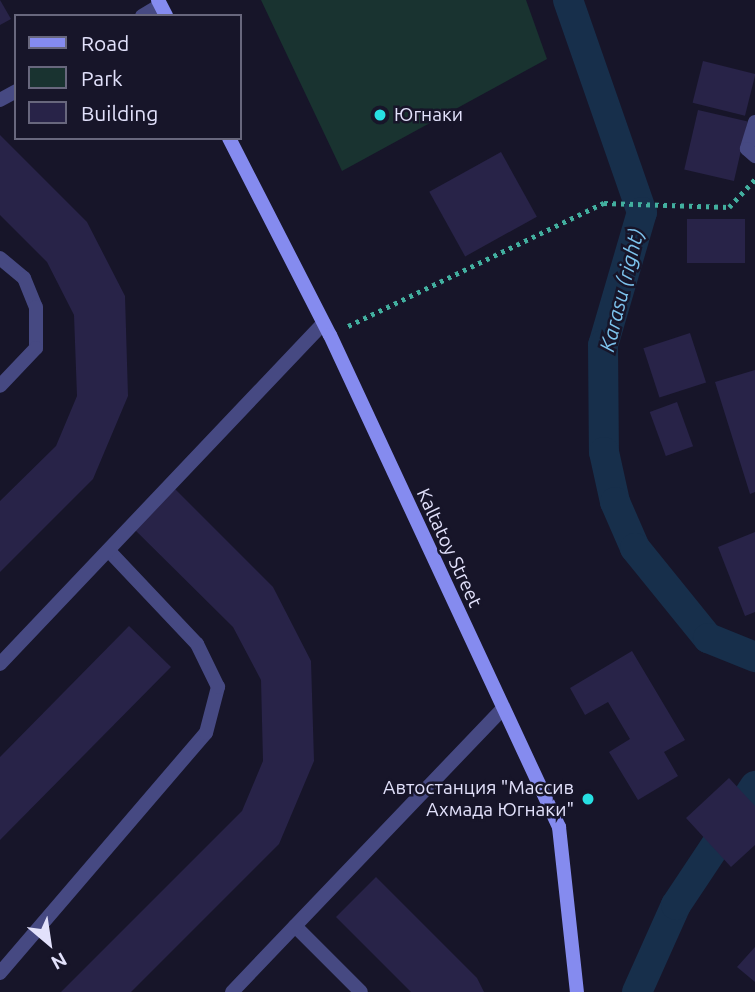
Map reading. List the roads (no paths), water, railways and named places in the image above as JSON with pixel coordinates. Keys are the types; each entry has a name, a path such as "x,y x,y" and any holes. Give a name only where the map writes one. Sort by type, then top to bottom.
{"street":[{"path":"755,122 747,149 755,156"},
{"name":"Kaltatoy Street","path":"230,140 327,329 559,827 577,992"},
{"path":"0,258 24,278 36,307 36,348 0,386"},
{"path":"0,664 108,550 327,329"},
{"path":"0,973 206,733 218,687 197,644 108,550"},
{"path":"232,992 502,709"},
{"path":"295,926 360,992"}],"waterway":[{"name":"Karasu (right)","path":"568,0 642,212 603,345 604,452 615,502 635,548 708,638 755,657"},
{"name":"Karasu (right)","path":"637,992 676,905 755,786"}],"place":[{"name":"Югнаки","path":"380,115"},
{"name":"Автостанция \"Массив Ахмада Югнаки\"","path":"588,799"}]}
